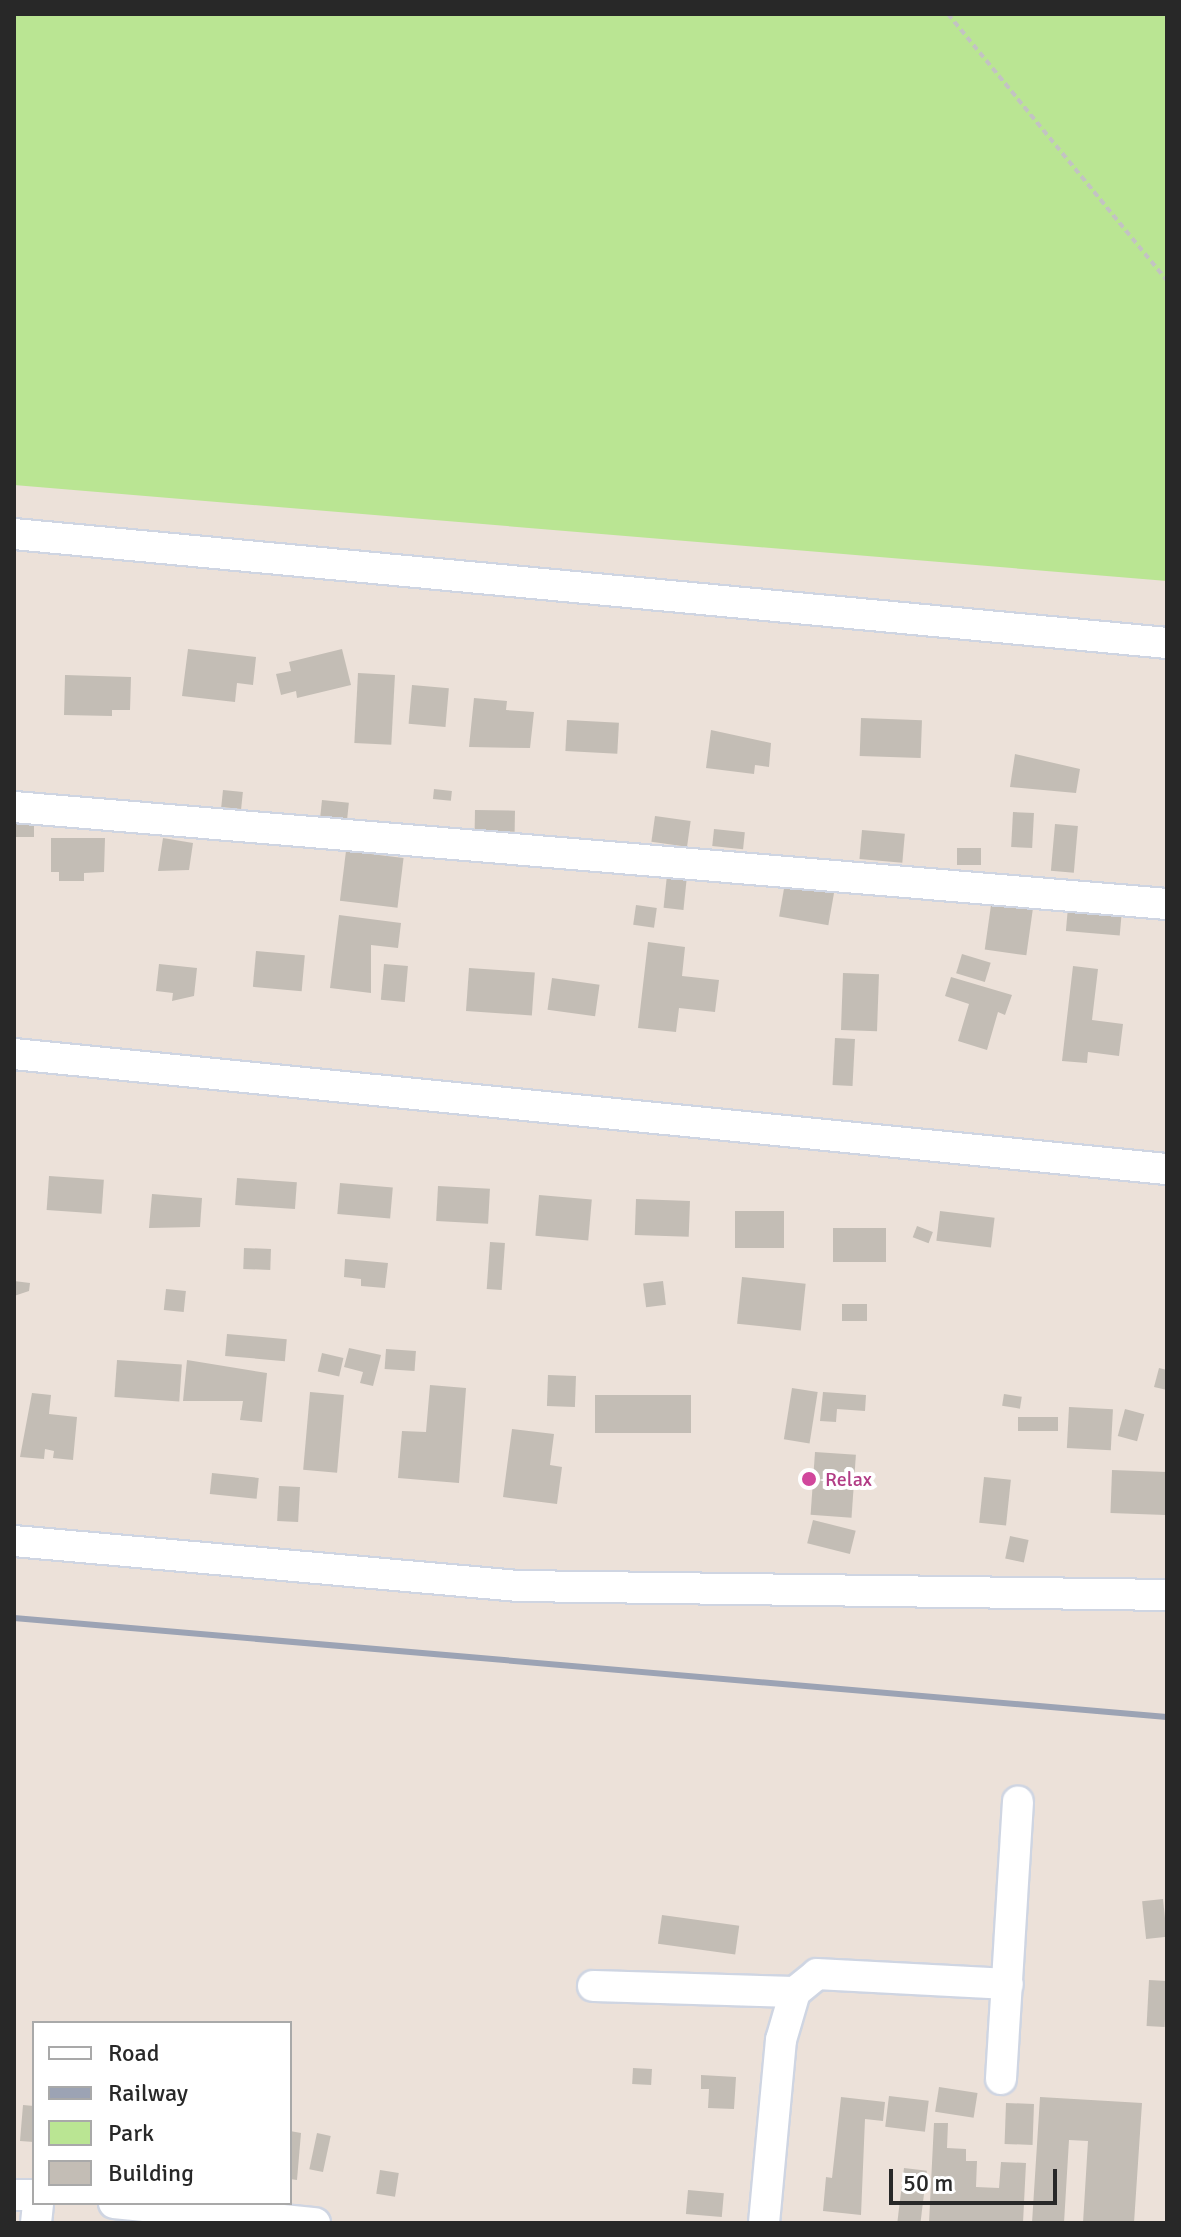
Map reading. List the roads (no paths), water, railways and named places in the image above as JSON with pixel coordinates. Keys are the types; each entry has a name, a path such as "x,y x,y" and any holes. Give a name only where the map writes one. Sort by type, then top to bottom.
{"street":[{"path":"14,534 1167,643"},
{"path":"14,807 1167,904"},
{"path":"14,1054 1167,1169"},
{"path":"14,1541 518,1586 1167,1595"},
{"path":"1001,2079 1018,1802"},
{"path":"764,2223 781,2040 795,1992 817,1974 1008,1984"},
{"path":"593,1986 795,1992"},
{"path":"131,2205 258,2220 315,2223"}],"railway":[{"path":"14,1618 1167,1717"}],"place":[{"name":"Relax","path":"809,1479"}]}
